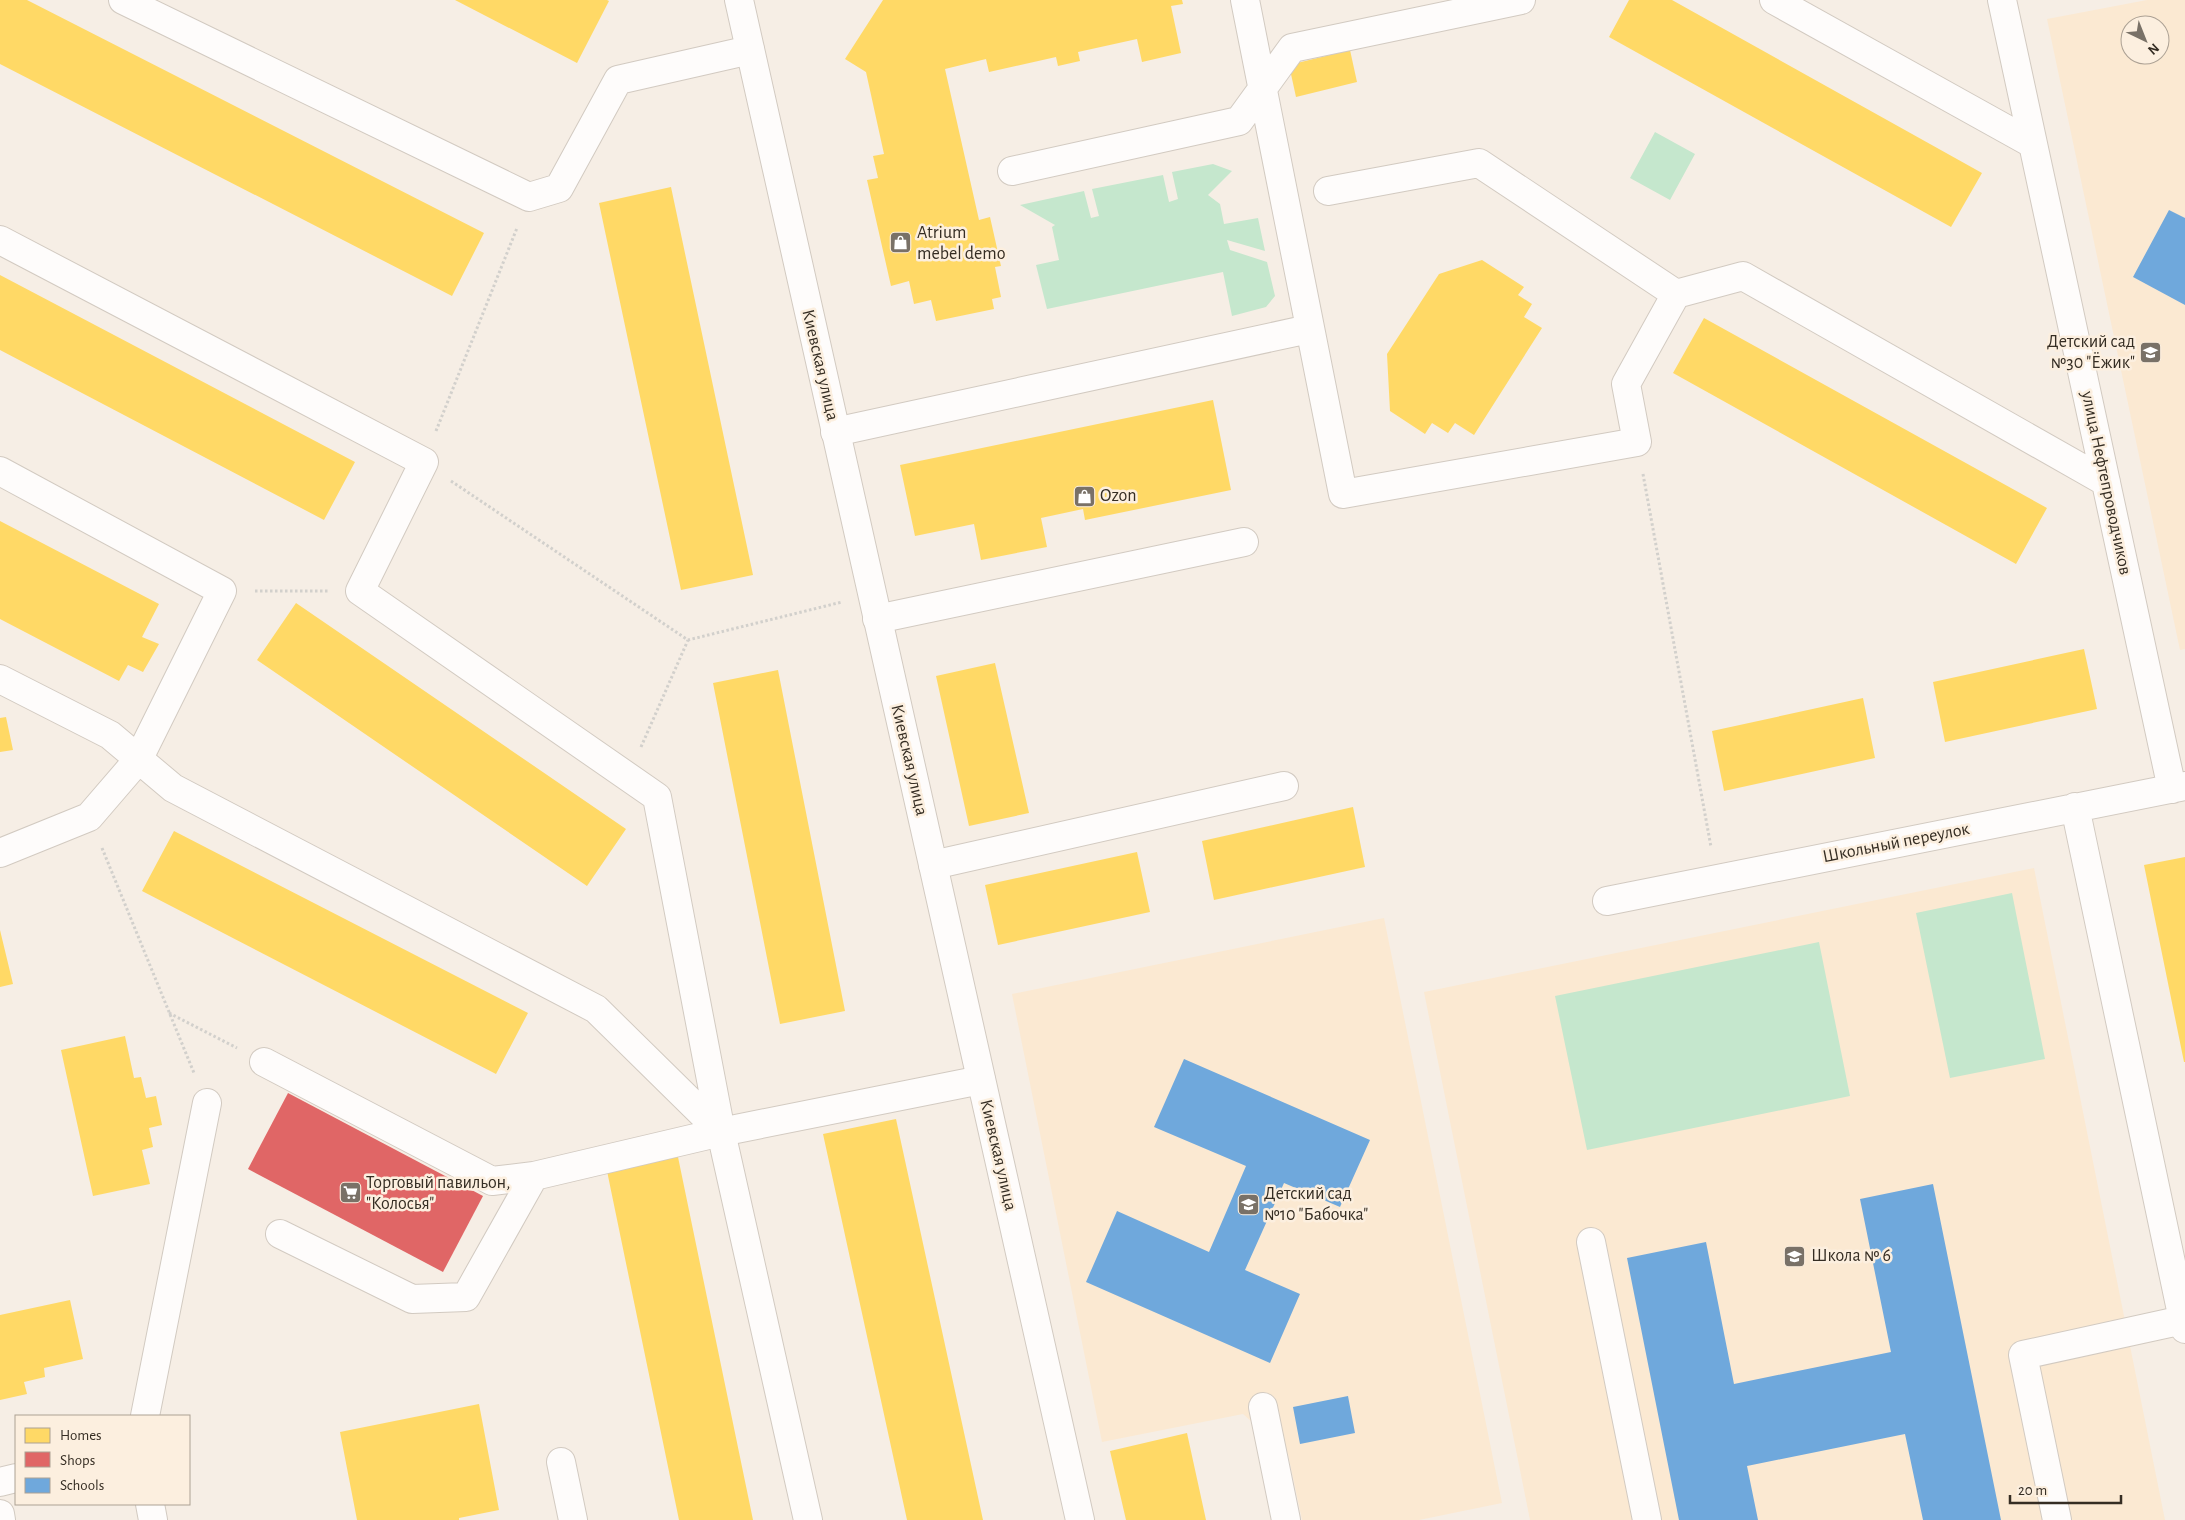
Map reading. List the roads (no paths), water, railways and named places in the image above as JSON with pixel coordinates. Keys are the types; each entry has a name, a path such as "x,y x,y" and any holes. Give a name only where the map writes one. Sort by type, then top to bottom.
{"main road":[{"path":"123,0 529,197 559,188 618,80 750,50"},
{"name":"Киевская улица","path":"739,0 1080,1520"},
{"path":"1245,0 1342,494 1637,442 1626,384 1676,294 1742,276 2106,482"},
{"path":"1012,171 1239,122 1292,48 1521,0"},
{"path":"1774,0 2033,144"},
{"name":"улица Нефтепроводчиков","path":"2002,0 2106,482 2178,788"},
{"path":"1328,191 1479,163 1676,294"},
{"path":"0,240 424,462 360,591 657,797 721,1132 808,1520"},
{"path":"835,432 1309,329"},
{"path":"0,471 222,591 138,760 89,817 0,853"},
{"path":"874,607 1244,542"},
{"path":"0,679 110,736 173,788 596,1009 721,1132"},
{"path":"933,865 1284,786"},
{"name":"Школьный переулок","path":"1607,901 2178,788"},
{"path":"2057,1520 2023,1355 2184,1325 2075,807"},
{"path":"264,1062 492,1181 534,1176 721,1132 982,1080"},
{"path":"145,1415 207,1103"},
{"path":"280,1234 412,1299 466,1297 534,1176"},
{"path":"1591,1242 1647,1520"},
{"path":"1263,1406 1286,1520"},
{"path":"561,1462 573,1520"},
{"path":"0,1482 15,1478"},
{"path":"150,1505 153,1520"},
{"path":"0,1514 1,1520"}],"place":[{"name":"Atrium mebel demo","path":"901,243"},
{"name":"Детский сад №30 \"Ёжик\"","path":"2151,352"},
{"name":"Ozon","path":"1084,496"},
{"name":"Торговый павильон, \"Колосья\"","path":"350,1193"},
{"name":"Детский сад №10 \"Бабочка\"","path":"1248,1204"},
{"name":"Школа № 6","path":"1795,1256"}]}
